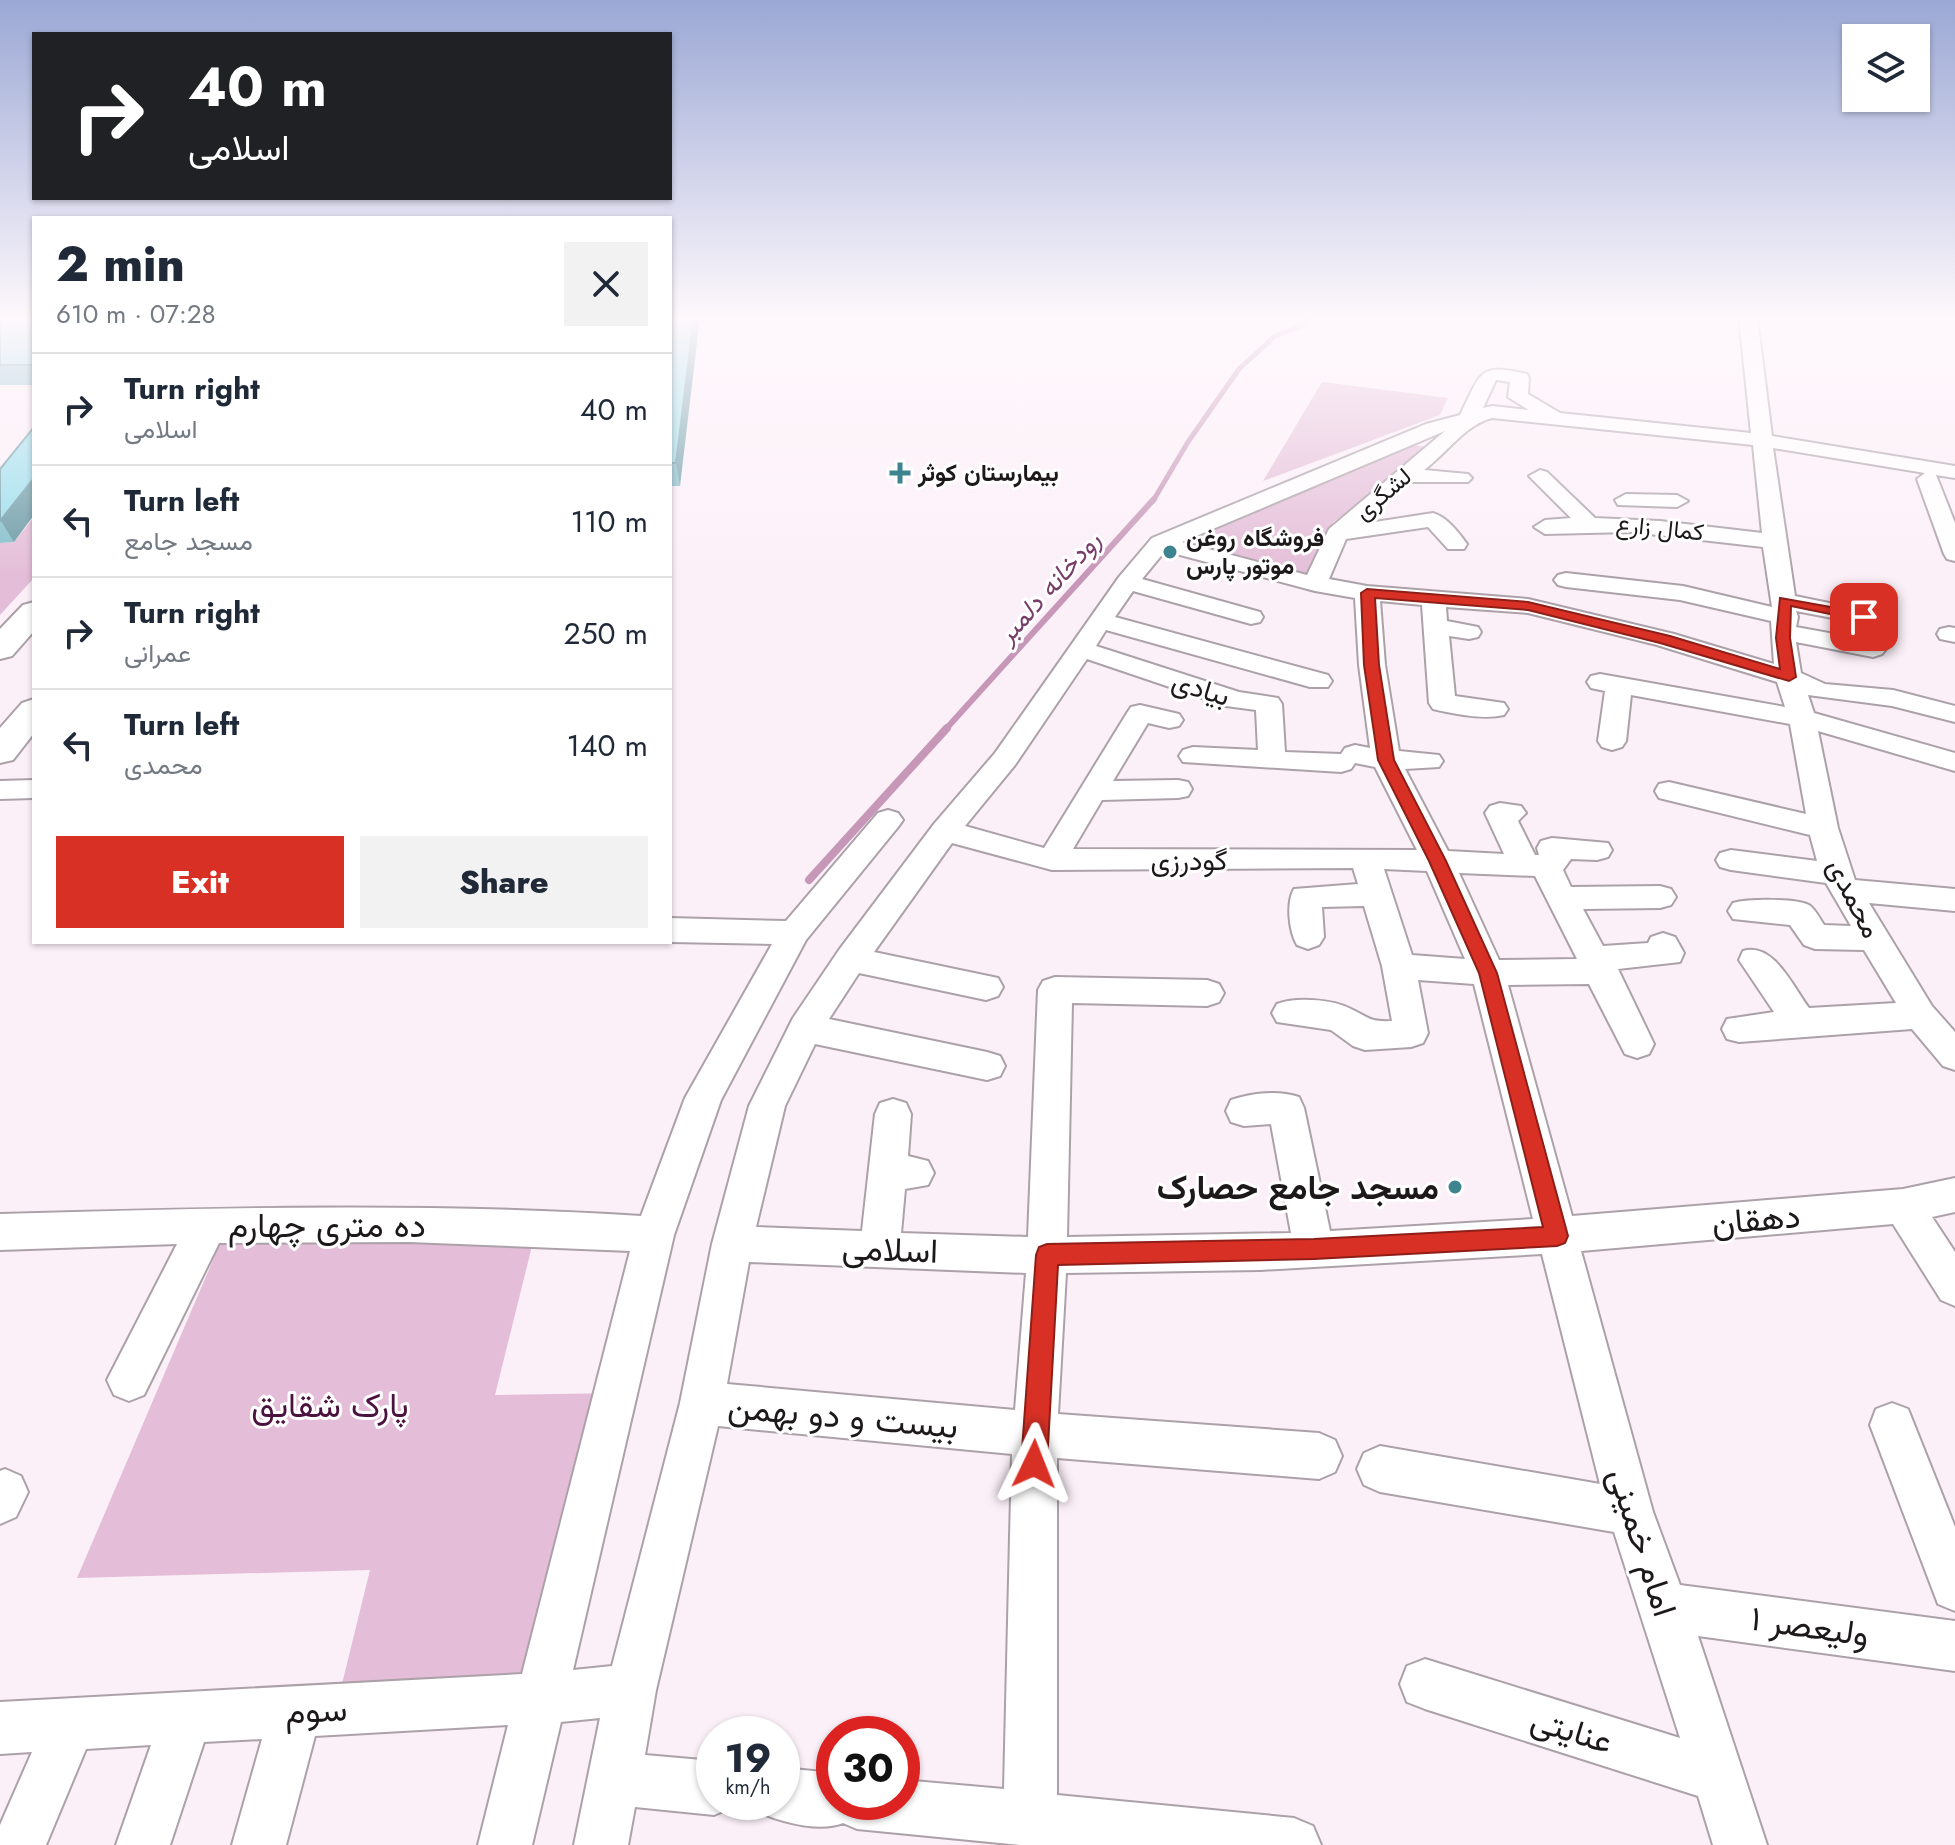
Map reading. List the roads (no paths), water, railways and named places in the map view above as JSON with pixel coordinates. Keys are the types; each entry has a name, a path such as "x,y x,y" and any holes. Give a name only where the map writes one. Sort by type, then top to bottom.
{"main road":[{"path":"0,649 32,614"},
{"path":"0,752 32,712"}],"street":[{"name":"لشگری","path":"1315,584 1337,534 1404,475 1438,450 1469,417 1476,403"},
{"name":"لشگری","path":"1530,403 1561,418"},
{"name":"محمدی","path":"1758,403 1789,677 1802,718 1823,828 1841,882 1920,1015 1955,1056"},
{"path":"601,1845 631,1690 702,1403 732,1244 767,1106 805,1028 851,959 945,831 1005,759 1127,582 1160,543 1397,443 1492,412 1561,418 1955,472"},
{"path":"1469,417 1489,425 1763,446 1955,485"},
{"path":"1404,475 1461,478"},
{"path":"1540,476 1587,522"},
{"path":"1928,479 1955,554"},
{"path":"1626,500 1677,501"},
{"path":"1651,501 1668,527"},
{"path":"1337,534 1433,520 1456,544"},
{"name":"کمال زارع","path":"1545,527 1587,522 1668,527 1775,542"},
{"path":"1160,543 1315,584 1367,593 1528,606 1665,639 1789,677 1820,691 1893,698 1955,714"},
{"path":"1566,580 1683,593 1711,602 1783,613 1864,617"},
{"path":"1127,582 1251,617"},
{"name":"امام خمینی","path":"1367,593 1372,665 1386,760 1438,861 1488,973 1630,1512 1664,1607 1740,1845"},
{"path":"1743,629 1783,613 1853,593"},
{"path":"1433,597 1442,703 1486,716"},
{"path":"1783,613 1873,649"},
{"path":"1101,621 1319,681"},
{"path":"1436,626 1469,632"},
{"name":"بیادی","path":"1081,649 1235,700 1269,704 1272,759"},
{"path":"1612,741 1609,684 1802,718 1955,762"},
{"path":"1052,860 1140,713 1169,720"},
{"path":"1193,756 1429,761"},
{"path":"0,790 32,789"},
{"path":"1093,791 1178,789"},
{"path":"1669,791 1823,828"},
{"path":"1511,813 1500,813 1534,866 1562,898 1637,1044"},
{"path":"505,1845 654,1235 703,1098 794,933 888,820"},
{"name":"گودرزی","path":"945,831 1052,860 1268,848 1365,858 1534,866"},
{"path":"1534,866 1556,861 1552,848 1597,850"},
{"path":"1289,1013 1339,1018 1365,1036 1411,1033 1399,966 1365,858"},
{"path":"1731,860 1955,900"},
{"path":"1308,937 1305,897 1377,894"},
{"path":"1562,898 1660,897"},
{"path":"1744,911 1799,914 1815,937 1875,938"},
{"path":"672,930 794,933"},
{"path":"1399,966 1488,973 1599,965 1668,953 1663,945"},
{"path":"851,959 986,987"},
{"path":"1755,960 1800,1022"},
{"path":"1030,1819 1035,1434 1047,1255 1055,990 1207,993"},
{"path":"1739,1029 1920,1015"},
{"path":"805,1028 987,1066"},
{"path":"1244,1111 1286,1108 1314,1249"},
{"path":"880,1249 900,1172 901,1121"},
{"name":"دهقان","path":"1557,1236 1903,1206 1955,1195"},
{"path":"1903,1206 1955,1287"},
{"path":"129,1380 208,1225"},
{"name":"ده متری چهارم","path":"0,1232 208,1225 537,1226 654,1235"},
{"name":"اسلامی","path":"732,1244 1047,1255 1314,1249 1557,1236"},
{"name":"بیست و دو بهمن","path":"702,1403 1319,1456"},
{"path":"1892,1425 1955,1587"},
{"path":"1380,1469 1630,1512"},
{"name":"ولیعصر ۱","path":"1664,1607 1955,1646"},
{"name":"عنایتی","path":"1425,1684 1720,1777"},
{"name":"سوم","path":"0,1728 542,1698 631,1690"},
{"path":"259,1845 296,1712"},
{"path":"143,1845 187,1717"},
{"path":"19,1845 70,1724"},
{"path":"616,1779 696,1786"},
{"path":"920,1808 1294,1845"}],"waterway":[{"name":"رودخانه دلمبر","path":"1153,501 1215,403"},
{"name":"رودخانه دلمبر","path":"945,730 1154,499"},
{"name":"رودخانه دلمبر","path":"809,880 947,728"}],"place":[{"name":"بیمارستان کوثر","path":"900,473"},
{"name":"فروشگاه روغن موتور پارس","path":"1170,552"},
{"name":"مسجد جامع حصارک","path":"1455,1187"}],"park label":[{"name":"پارک شقایق","path":"330,1405"}]}
